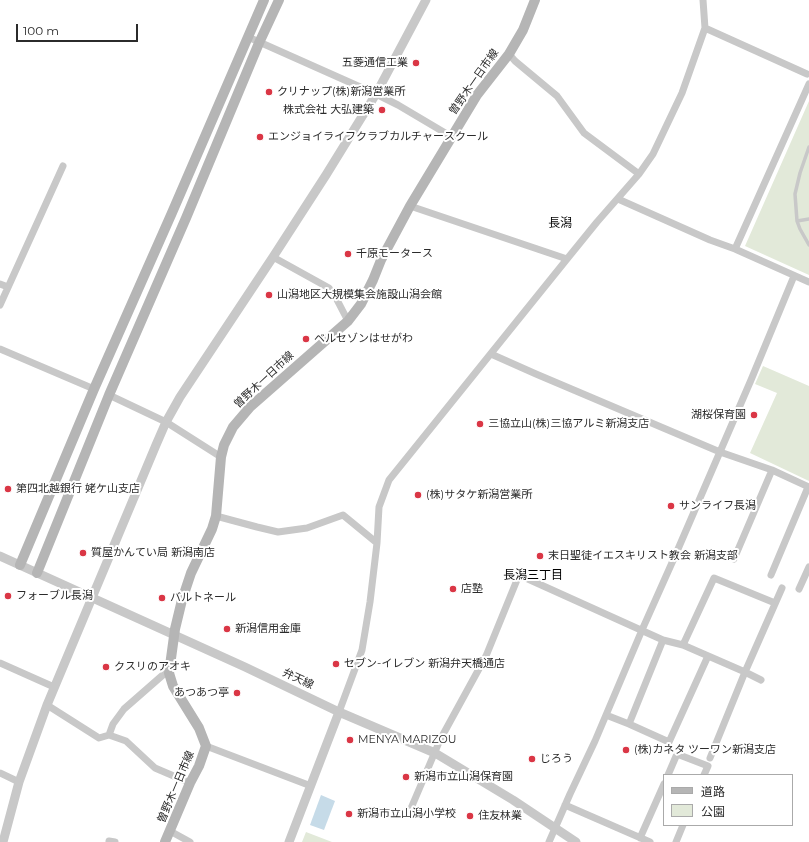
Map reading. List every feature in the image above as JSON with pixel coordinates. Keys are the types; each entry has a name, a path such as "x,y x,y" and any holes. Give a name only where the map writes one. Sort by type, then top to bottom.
{"main road":[{"path":"20,565 94,390 264,0"},
{"path":"37,573 109,396 186,218 259,42 279,0"},
{"name":"曽野木一日市線","path":"165,842 190,783 199,766 206,746 199,728 173,686 170,673 175,629 182,600 191,574 212,529 216,516 221,457 224,444 233,427 250,407 348,321 361,304 381,260 410,206 477,95 508,54 523,30 535,0"}],"street":[{"path":"3,842 19,782 46,705 166,422 180,397 273,257 376,94 426,0"},
{"path":"289,842 362,650 370,602 377,543 379,507 389,480 566,259 639,174 653,154 672,117 682,93 705,28 703,0"},
{"path":"705,28 807,74"},
{"path":"248,37 376,94 398,105 452,137"},
{"path":"508,54 557,96 584,133 639,174"},
{"path":"735,249 809,84"},
{"path":"0,305 63,166"},
{"path":"618,199 809,282"},
{"path":"410,206 566,259"},
{"path":"273,257 329,288 335,296 348,321"},
{"path":"549,842 595,741 720,452 794,276"},
{"path":"0,284 8,287"},
{"path":"0,349 94,390"},
{"path":"491,354 720,452 772,470 808,487 771,576"},
{"path":"109,396 166,422 221,457"},
{"path":"734,559 772,470"},
{"path":"216,516 278,532 307,528 343,515 377,543"},
{"name":"弁天線","path":"0,556 339,712 435,753 513,800 576,842"},
{"path":"799,589 809,568"},
{"path":"409,813 440,740 486,656 519,575 663,640 683,645 761,680"},
{"path":"683,645 714,578 775,603"},
{"path":"710,758 745,672 782,588"},
{"path":"629,724 663,640"},
{"path":"606,715 669,742 708,656"},
{"path":"0,663 54,687"},
{"path":"108,735 113,724 124,709 164,674 170,673"},
{"path":"46,705 99,738 108,735 126,742 155,768 190,783"},
{"path":"206,746 311,786"},
{"path":"668,774 677,754 708,766 704,774"},
{"path":"0,773 19,782"},
{"path":"640,838 663,786"},
{"path":"565,805 650,842"},
{"path":"676,842 683,826"},
{"path":"170,831 190,842"}],"lane":[{"path":"809,147 800,173 795,194 797,221 809,245"},
{"path":"797,221 809,219"}],"green space":[{"path":"809,101 809,275 745,246"},
{"path":"763,366 809,386 809,481 750,453 777,393 755,384"},
{"path":"306,832 332,842 302,842"}],"water":[{"path":"321,795 335,801 324,830 310,825"}],"place":[{"name":"五菱通信工業","path":"416,63"},
{"name":"クリナップ(株)新潟営業所","path":"269,92"},
{"name":"株式会社 大弘建築","path":"382,110"},
{"name":"エンジョイライフクラブカルチャースクール","path":"260,137"},
{"name":"千原モータース","path":"348,254"},
{"name":"山潟地区大規模集会施設山潟会館","path":"269,295"},
{"name":"ベルセゾンはせがわ","path":"306,339"},
{"name":"湖桜保育園","path":"754,415"},
{"name":"三協立山(株)三協アルミ新潟支店","path":"480,424"},
{"name":"第四北越銀行 姥ケ山支店","path":"8,489"},
{"name":"(株)サタケ新潟営業所","path":"418,495"},
{"name":"サンライフ長潟","path":"671,506"},
{"name":"質屋かんてい局 新潟南店","path":"83,553"},
{"name":"末日聖徒イエスキリスト教会 新潟支部","path":"540,556"},
{"name":"店塾","path":"453,589"},
{"name":"フォーブル長潟","path":"8,596"},
{"name":"バルトネール","path":"162,598"},
{"name":"新潟信用金庫","path":"227,629"},
{"name":"セブン-イレブン 新潟弁天橋通店","path":"336,664"},
{"name":"クスリのアオキ","path":"106,667"},
{"name":"あつあつ亭","path":"237,693"},
{"name":"MENYA MARIZOU","path":"350,740"},
{"name":"(株)カネタ ツーワン新潟支店","path":"626,750"},
{"name":"じろう","path":"532,759"},
{"name":"新潟市立山潟保育園","path":"406,777"},
{"name":"新潟市立山潟小学校","path":"349,814"},
{"name":"住友林業","path":"470,816"}],"district":[{"name":"長潟","path":"560,223"},
{"name":"長潟三丁目","path":"533,575"}]}
